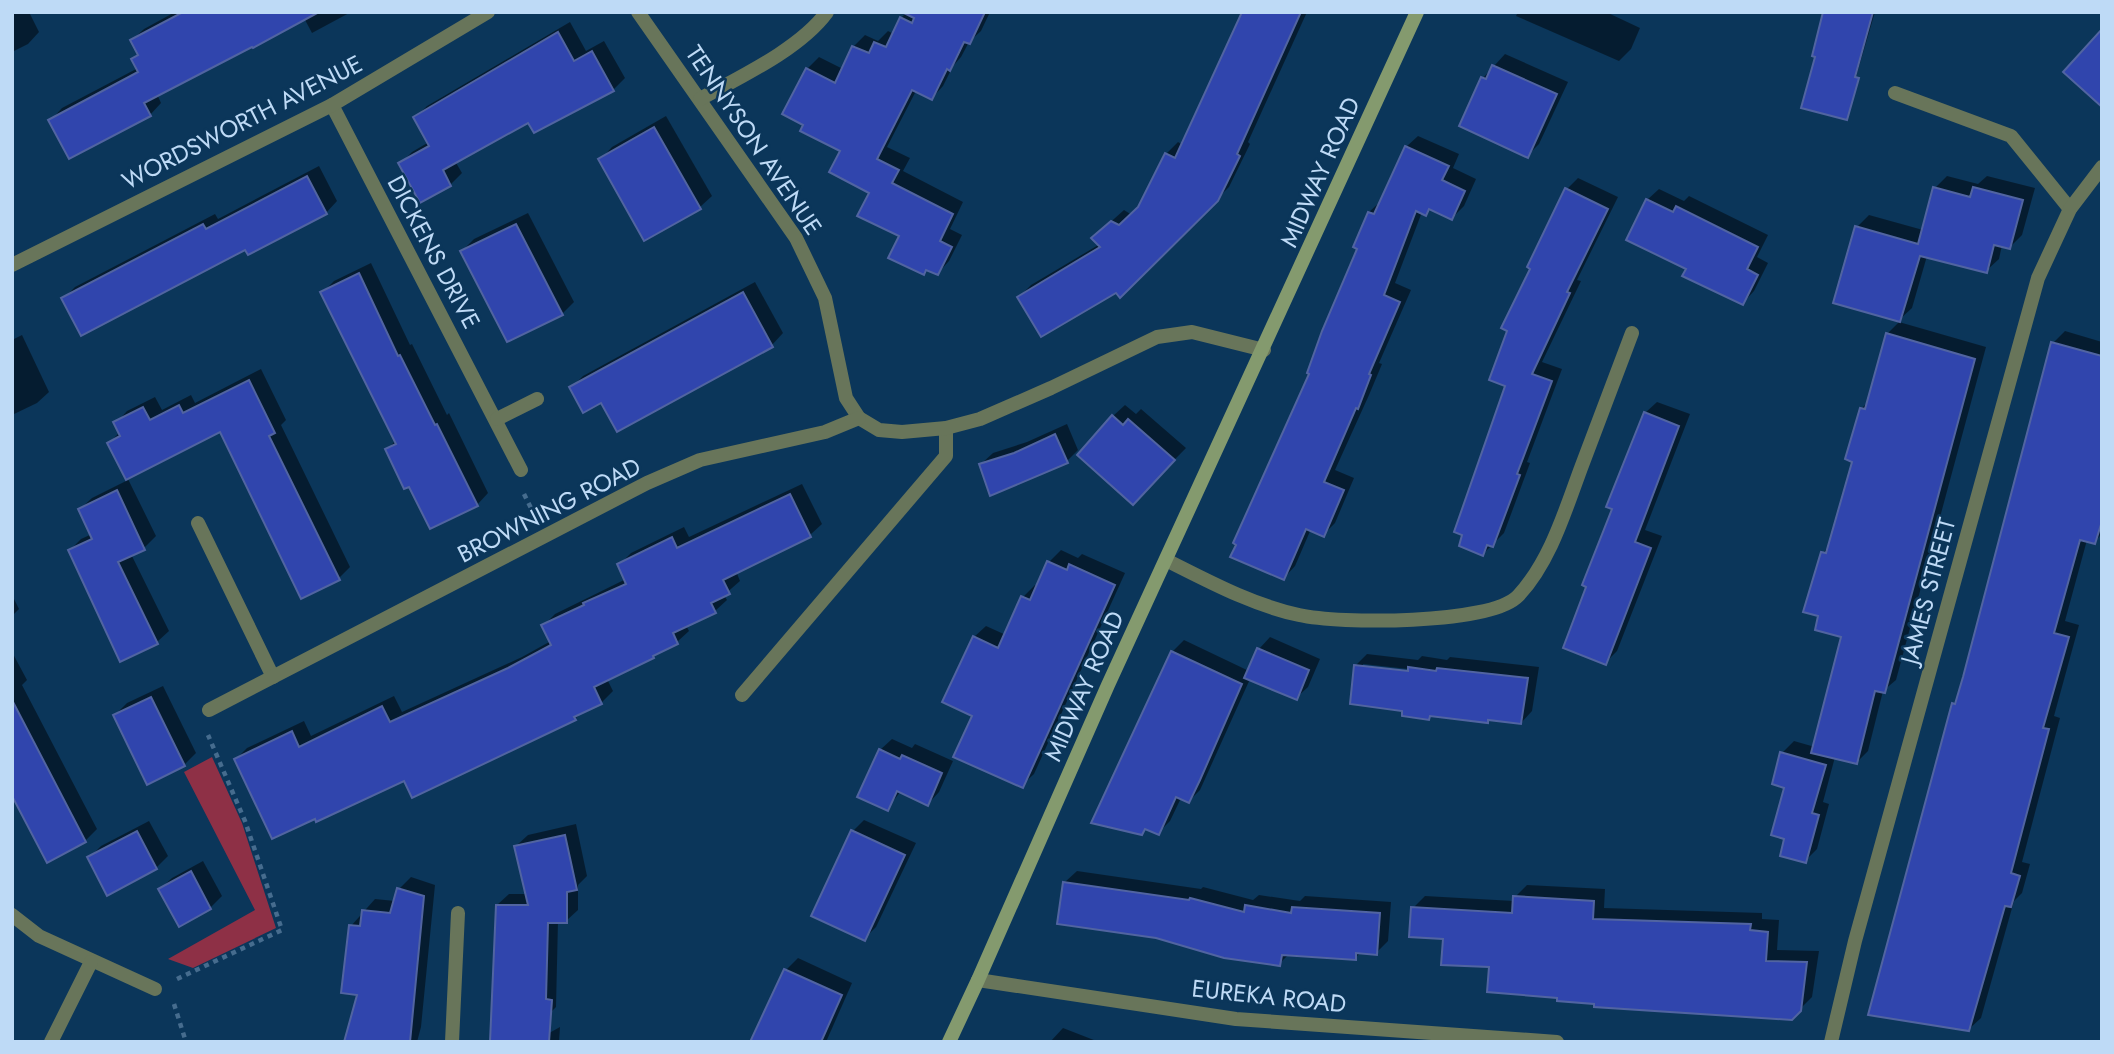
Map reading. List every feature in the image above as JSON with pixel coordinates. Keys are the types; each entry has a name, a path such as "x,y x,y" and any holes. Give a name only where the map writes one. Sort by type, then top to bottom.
{"main road":[{"name":"MIDWAY ROAD","path":"949,1042 1108,685 1417,12"}],"street":[{"name":"WORDSWORTH AVENUE","path":"12,265 332,105 488,12"},
{"name":"TENNYSON AVENUE","path":"638,12 796,239 825,298 846,398 859,418"},
{"path":"700,99 770,61 820,22 827,12"},
{"path":"1895,93 2011,136 2070,209"},
{"name":"DICKENS DRIVE","path":"332,105 521,470"},
{"name":"JAMES STREET","path":"1831,1042 1855,941 2038,278 2070,209 2102,167"},
{"path":"859,418 879,430 902,432 946,428 980,419 1157,337 1192,332 1264,350"},
{"path":"1166,561 1241,597 1299,615 1359,620 1422,620 1478,613 1515,599 1538,571 1569,500 1632,333"},
{"path":"496,419 537,399"},
{"name":"BROWNING ROAD","path":"209,710 647,483 700,460 825,432 859,418"},
{"path":"742,695 946,456 946,428"},
{"path":"198,523 273,677"},
{"path":"453,1042 458,913"},
{"path":"12,915 39,936 91,962 161,986"},
{"path":"51,1042 91,962"},
{"name":"EUREKA ROAD","path":"978,980 1237,1019 1557,1042"}],"path":[{"path":"521,470 519,483 546,537"},
{"path":"186,1042 161,986 282,930 245,821 208,734 209,710"}],"shaded area":[{"path":"212,757 242,823 276,928 193,968 168,959 255,910 184,772"}],"building":[{"path":"183,12 319,12 144,103 151,116 69,159 48,120 138,72 131,59 138,55 130,40"},
{"path":"902,12 985,12 970,44 964,42 932,100 912,90 877,159 899,170 892,183 953,214 940,241 952,247 938,275 926,270 924,275 888,258 899,236 857,216 869,193 829,172 840,151 800,131 803,125 782,114 806,68 835,83 852,46 869,53 874,42 886,47 900,17 912,23 914,18"},
{"path":"1242,12 1301,12 1218,201 1120,298 1116,293 1041,337 1017,297 1100,247 1091,238 1111,221 1119,225 1138,207 1165,153 1175,158"},
{"path":"1823,12 1873,12 1855,77 1859,78 1847,120 1801,108 1815,57 1812,56"},
{"path":"2102,29 2102,107 2063,72"},
{"path":"558,32 574,61 592,51 614,91 534,133 528,123 443,170 451,186 420,203 398,163 429,146 413,117"},
{"path":"1492,65 1557,94 1528,158 1459,126 1481,77 1486,79"},
{"path":"654,127 701,209 644,241 598,159"},
{"path":"1405,146 1449,166 1442,180 1465,191 1452,220 1429,209 1426,216 1416,211 1384,295 1400,302 1369,374 1371,375 1358,409 1356,408 1324,482 1344,490 1324,537 1306,529 1284,580 1230,557 1236,545 1233,543 1309,374 1307,373 1322,331 1357,249 1353,247 1368,212 1374,214"},
{"path":"307,176 327,214 248,255 245,250 81,336 61,298 203,224 206,229"},
{"path":"1933,187 1970,197 1973,187 2023,200 2010,249 1994,245 1987,273 1920,256 1900,322 1833,303 1855,226 1918,244"},
{"path":"1565,188 1608,209 1567,292 1570,293 1532,374 1552,381 1493,547 1487,545 1483,556 1459,546 1462,535 1454,532 1505,386 1489,380 1507,331 1501,328"},
{"path":"1646,199 1673,212 1676,206 1758,247 1747,269 1758,275 1743,305 1682,276 1686,269 1626,240"},
{"path":"516,224 563,315 507,342 460,251"},
{"path":"359,273 398,356 400,355 435,425 437,424 478,506 430,529 409,487 404,489 385,449 396,444 320,292"},
{"path":"743,292 773,347 617,432 601,403 583,413 569,387"},
{"path":"1886,333 1975,359 1885,693 1875,691 1857,764 1811,753 1841,637 1815,630 1818,616 1803,612 1821,552 1826,553 1852,462 1845,459 1860,408 1865,409"},
{"path":"2051,342 2102,356 2102,521 2095,544 2080,540 2054,633 2069,637 2043,728 2049,729 2011,873 2020,876 2011,907 2005,906 1969,1031 1868,1015 1952,703 1955,704 1963,677"},
{"path":"249,380 275,433 269,436 340,580 301,599 220,432 126,480 107,443 120,436 113,422 143,407 150,420 179,405 183,413"},
{"path":"1644,412 1679,426 1635,542 1651,548 1606,665 1563,648 1586,587 1582,585 1612,509 1606,507"},
{"path":"1112,415 1123,425 1128,419 1175,460 1133,505 1077,455"},
{"path":"1055,434 1068,463 990,496 979,464 1014,453"},
{"path":"117,490 145,550 118,562 158,644 120,662 68,550 92,539 78,509"},
{"path":"790,494 811,537 723,580 730,594 711,603 716,613 673,633 678,644 594,687 602,704 574,717 576,720 412,798 404,781 316,822 315,819 272,839 234,759 292,731 299,747 382,706 390,722 508,668 551,645 541,625 626,584 617,564 672,537 677,548"},
{"path":"1047,561 1067,570 1069,564 1115,585 1023,788 953,757 972,716 942,702 973,636 998,648 1021,596 1030,600"},
{"path":"1257,648 1309,670 1297,700 1244,678"},
{"path":"1171,651 1242,684 1200,780 1189,803 1176,797 1159,835 1145,829 1142,835 1091,823"},
{"path":"1354,665 1408,671 1408,667 1436,671 1437,668 1528,678 1521,724 1430,716 1429,720 1402,716 1402,711 1350,704"},
{"path":"151,697 185,766 147,785 113,715"},
{"path":"12,700 86,842 47,863 12,796"},
{"path":"879,749 900,759 902,755 942,773 928,806 897,791 888,811 857,797"},
{"path":"1780,752 1826,765 1812,813 1819,815 1806,863 1780,856 1784,839 1771,835 1784,788 1772,784"},
{"path":"851,830 905,855 865,941 811,916"},
{"path":"137,831 157,869 107,896 87,857"},
{"path":"565,835 577,890 567,892 567,923 548,923 546,999 552,1000 549,1042 490,1042 496,905 528,905 514,846"},
{"path":"191,871 211,909 179,927 158,889"},
{"path":"1063,882 1189,900 1190,898 1244,912 1245,905 1291,913 1292,907 1380,913 1377,955 1356,953 1356,960 1282,955 1280,966 1224,958 1156,938 1057,924"},
{"path":"397,888 424,896 410,1042 344,1042 357,995 341,993 349,925 360,926 362,910 390,913"},
{"path":"1513,896 1594,901 1593,919 1751,924 1750,930 1768,932 1766,961 1807,962 1801,1011 1792,1020 1594,1007 1594,1004 1557,1001 1557,998 1487,992 1489,967 1441,965 1443,939 1409,937 1411,907 1512,913"},
{"path":"784,969 842,995 821,1042 750,1042"}]}
